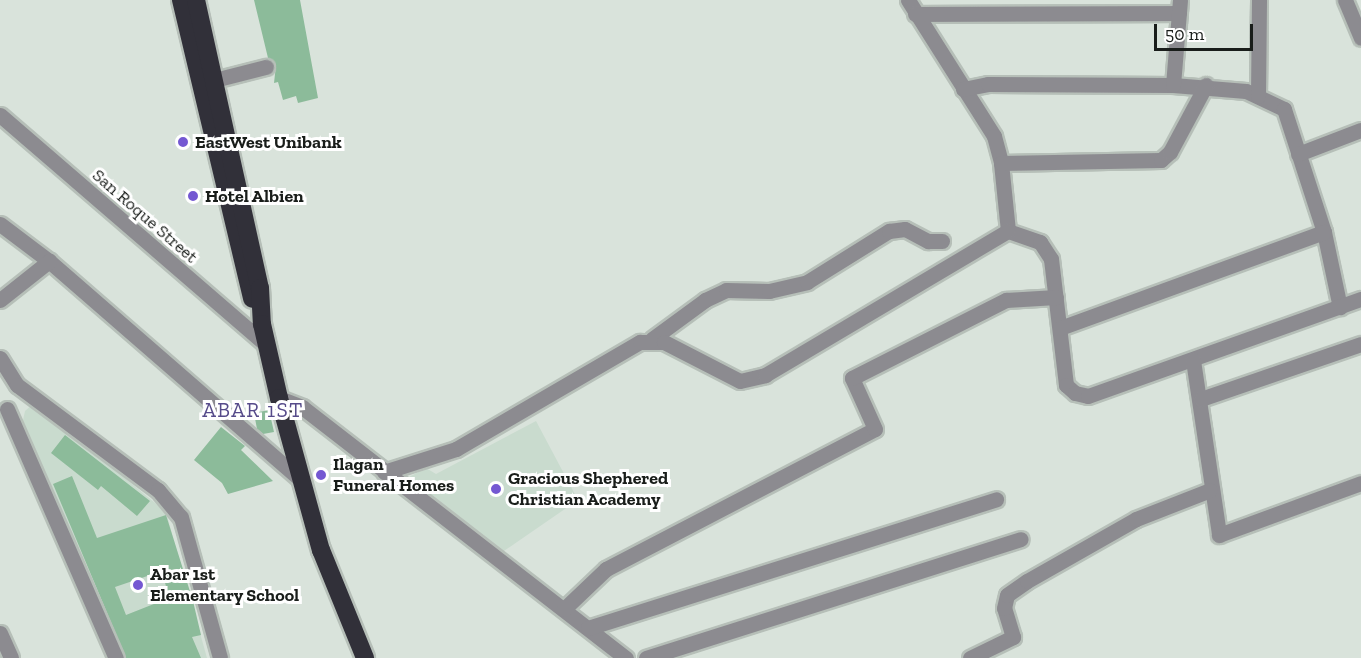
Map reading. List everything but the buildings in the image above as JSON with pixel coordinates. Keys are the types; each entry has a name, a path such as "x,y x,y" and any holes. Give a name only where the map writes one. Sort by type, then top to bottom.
{"highway":[{"path":"181,0 196,34 208,82 247,287 262,324 279,398 321,550 365,658"},
{"path":"195,0 196,34"}],"street":[{"path":"908,0 994,136 1001,163 1008,231"},
{"path":"1258,96 1259,0"},
{"path":"1345,0 1361,39"},
{"path":"915,14 1180,7 1173,85"},
{"path":"208,82 266,67"},
{"path":"963,89 988,84 1206,85 1258,96 1284,109 1324,232 1340,307"},
{"path":"1001,163 1161,160 1170,152 1206,85"},
{"name":"San Roque Street","path":"0,115 266,345"},
{"path":"1298,154 1361,130"},
{"path":"0,225 49,261 301,480"},
{"path":"384,472 456,449 619,352 652,339 705,300 726,290 769,291 807,282 889,231 905,229 928,241 942,241"},
{"path":"652,339 724,375 750,380 1008,231 1040,242 1051,259 1066,385 1088,396 1361,299"},
{"path":"1060,328 1324,232"},
{"path":"0,300 49,261"},
{"path":"564,609 606,569 875,429 852,378 1006,300 1056,297"},
{"path":"1201,399 1361,344"},
{"path":"0,358 11,380 158,490 181,517 220,658"},
{"path":"1193,360 1201,399 1210,490 1219,535 1361,483"},
{"path":"25,391 3,410 116,658"},
{"path":"279,398 302,407 626,658"},
{"path":"970,658 1013,637 1004,608 1007,595 1027,580 1136,519 1210,490"},
{"path":"588,628 996,499"},
{"path":"646,658 1022,539"},
{"path":"0,633 11,658"}],"shaded area":[{"name":"Abar 1st Elementary School","path":"34,403 166,512 207,658 120,658 22,425 25,411"},
{"name":"Gracious Shephered Christian Academy","path":"536,421 578,500 501,553 407,478 426,468 436,474"}],"place":[{"name":"EastWest Unibank","path":"183,142"},
{"name":"Hotel Albien","path":"193,196"},
{"name":"Ilagan Funeral Homes","path":"321,475"},
{"name":"Gracious Shephered Christian Academy","path":"496,489"},
{"name":"Abar 1st Elementary School","path":"138,585"}],"district":[{"name":"ABAR 1ST","path":"253,410"}]}
